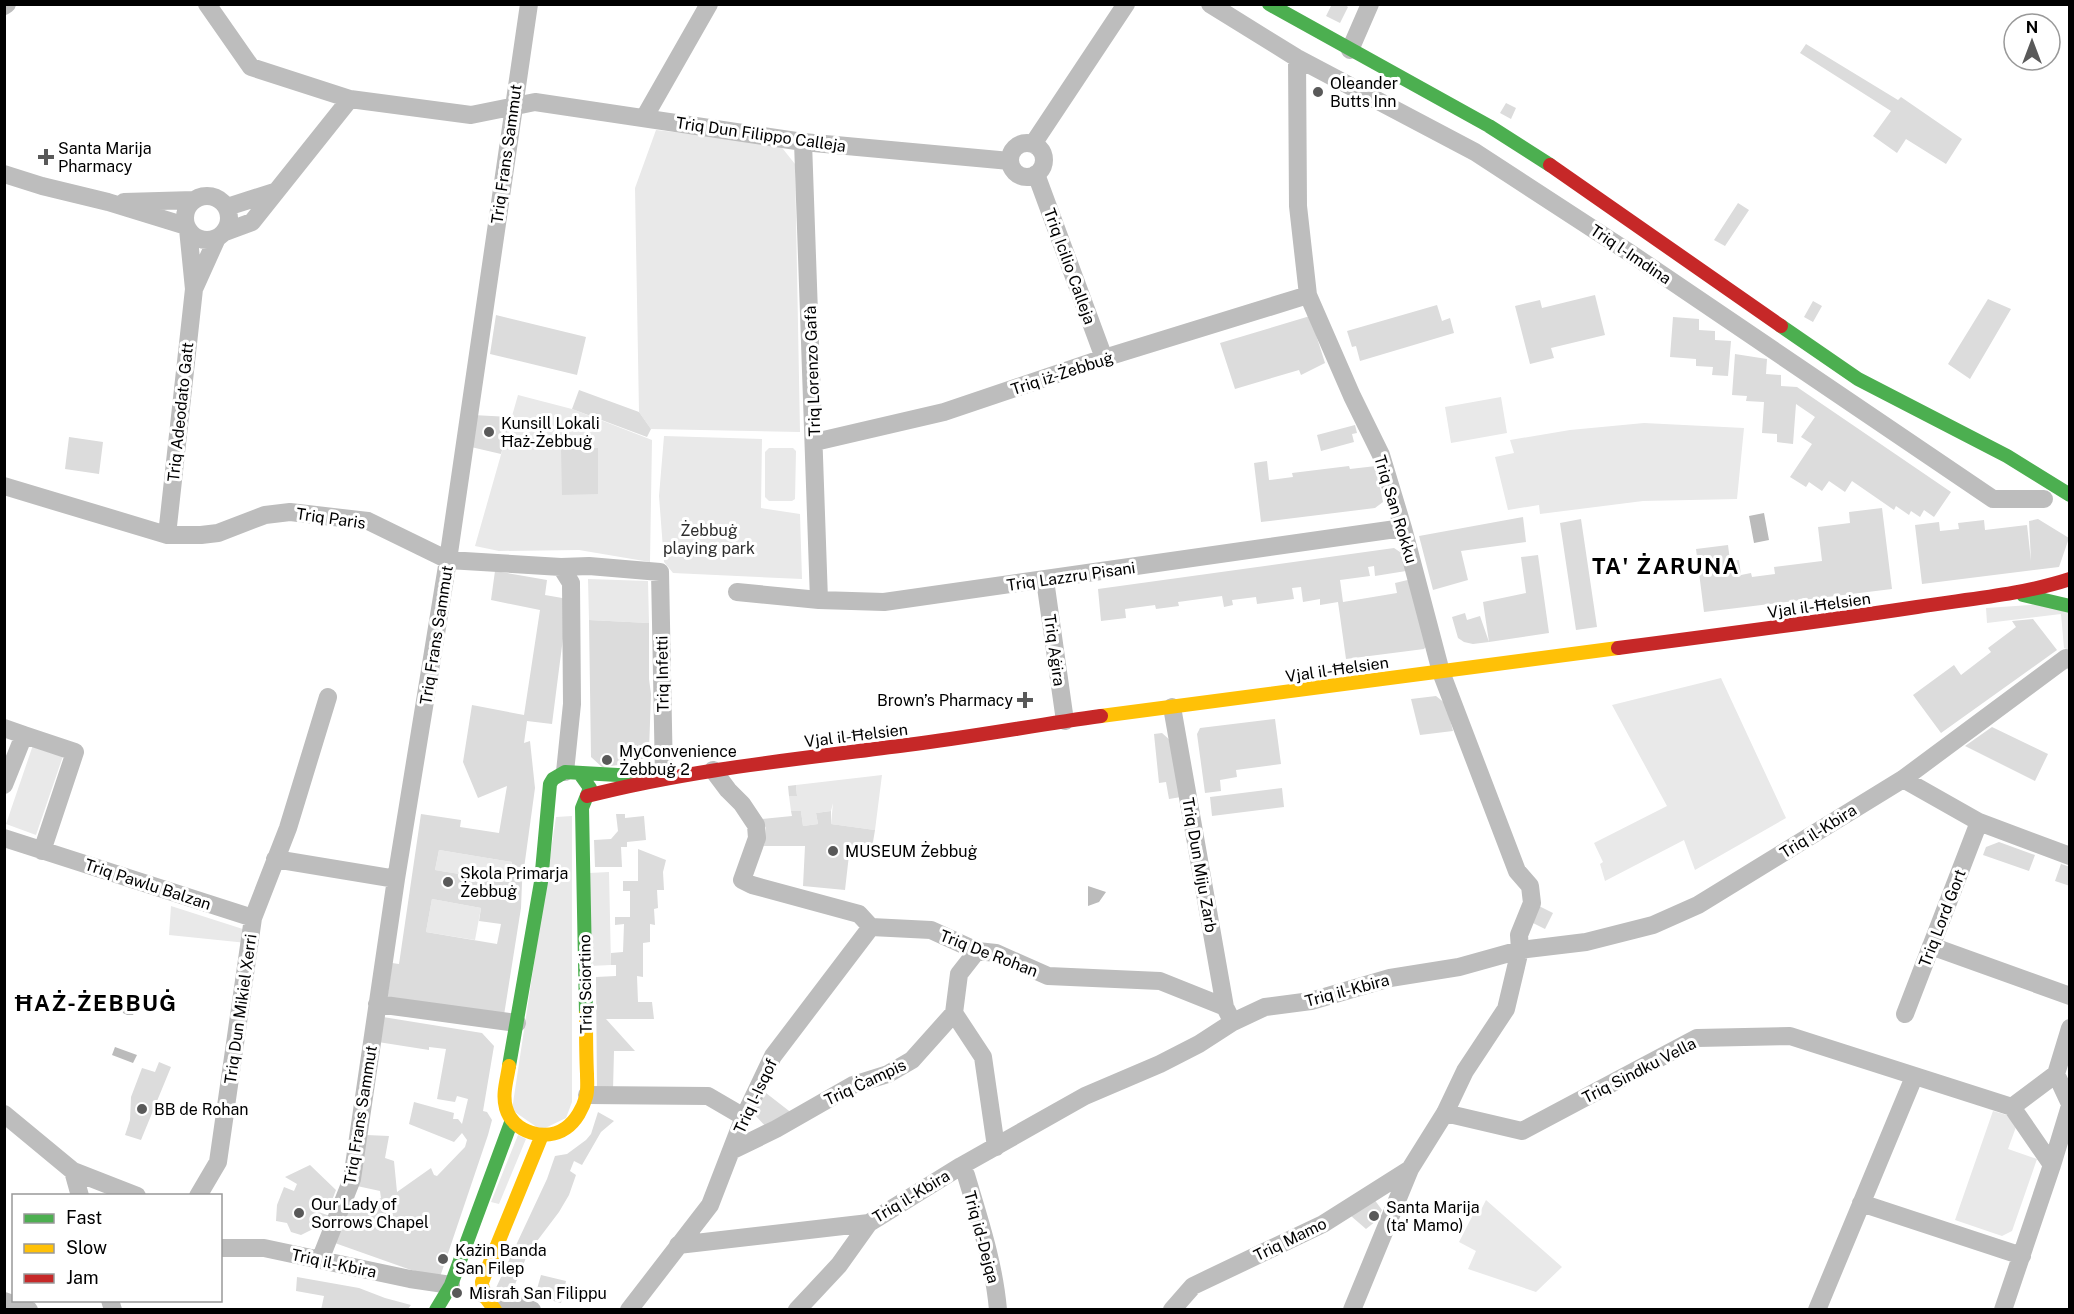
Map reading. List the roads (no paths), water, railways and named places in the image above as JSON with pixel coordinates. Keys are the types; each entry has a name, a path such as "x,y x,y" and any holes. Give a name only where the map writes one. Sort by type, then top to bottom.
{"main road":[{"name":"Triq l-Imdina","path":"1269,4 1490,126 1550,165 1858,379 2007,456 2070,495"},
{"name":"Triq l-Imdina","path":"1858,379 1891,411 1901,417"},
{"name":"Triq l-Imdina","path":"2024,487 2048,502"},
{"name":"Vjal il-Ħelsien","path":"576,806 664,777 1003,733 1065,721 1758,630 2014,592 2048,586 2070,579"},
{"name":"Vjal il-Ħelsien","path":"2014,592 2070,606"},
{"name":"Vjal il-Ħelsien","path":"573,773 664,777"},
{"name":"Triq Sciortino","path":"512,1120 504,1096 541,882 550,784 573,773 590,788 576,806 586,1095 575,1121 565,1129 553,1134 542,1135"},
{"path":"550,798 576,806"},
{"path":"436,1310 451,1285 512,1120 528,1132 542,1135 482,1282 483,1294 495,1310"}],"street":[{"name":"Triq Dun Filippo Calleja","path":"207,4 251,67 350,99 471,115 535,102 803,142 1010,161"},
{"name":"Triq Frans Sammut","path":"320,1260 352,1179 396,879 448,560 529,4"},
{"path":"644,118 709,4"},
{"path":"1033,144 1126,4"},
{"name":"Triq l-Imdina","path":"1210,4 1298,58 1475,152 1630,253 1993,499 2048,502"},
{"path":"1350,50 1370,4"},
{"name":"Triq San Rokku","path":"1298,58 1298,207 1308,295 1352,396 1381,455 1441,672 1517,871 1530,886 1532,903 1519,935 1520,950"},
{"path":"4,174 108,202 187,228 198,238 210,240 252,222 350,99"},
{"name":"Triq Lorenzo Gafà","path":"803,142 819,600"},
{"path":"1022,143 1033,144 1042,151 1044,160 1036,174 1030,176 1018,175 1010,161 1013,150 1022,143"},
{"name":"Triq Icilio Calleja","path":"1036,174 1104,358"},
{"path":"108,202 194,200 208,195 215,197 227,207 274,192"},
{"name":"Triq Adeodato Gatt","path":"167,535 194,290 186,210 194,200"},
{"name":"Triq Adeodato Gatt","path":"194,290 230,220 227,207"},
{"name":"Triq iż-Żebbuġ","path":"815,442 944,412 1104,358 1308,295"},
{"name":"Triq Paris","path":"4,486 167,535 218,533 265,515 290,512 368,521 448,560 561,567 589,566 660,572"},
{"name":"Triq Lazzru Pisani","path":"737,592 819,600 884,602 1403,528"},
{"name":"Triq Sciortino","path":"561,567 571,583 573,773"},
{"name":"Triq Infetti","path":"660,572 664,777"},
{"name":"Triq Aġira","path":"1045,580 1065,721"},
{"name":"Triq il-Kbira","path":"678,1245 869,1223 961,1166 1085,1096 1199,1044 1229,1014 1311,1001 1390,978 1459,967 1520,950 1586,942 1653,925 1698,905 1902,779 2066,658 2070,660"},
{"name":"Triq Dun Mikiel Xerri","path":"199,1194 218,1161 253,918 288,828 328,697"},
{"name":"Triq Dun Miju Zarb","path":"1172,707 1229,1014"},
{"path":"4,728 75,752 42,851"},
{"path":"4,785 24,735"},
{"path":"713,770 742,804 756,825 757,838 742,880 752,885 859,914 871,927"},
{"path":"1902,779 1979,822 2070,856"},
{"name":"Triq Lord Gort","path":"1905,1014 1979,822"},
{"name":"Triq Pawlu Balzan","path":"4,838 253,918"},
{"path":"276,859 396,879"},
{"name":"Triq De Rohan","path":"871,927 931,930 977,951 996,953 1048,976 1160,981 1229,1014"},
{"name":"Triq l-Isqof","path":"678,1245 710,1205 744,1117 773,1056 871,927"},
{"path":"1931,946 2070,996"},
{"name":"Triq Mamo","path":"1352,1310 1410,1169 1445,1113 1465,1071 1506,1009 1520,950"},
{"path":"977,951 959,974 954,1013 983,1057 996,1147"},
{"path":"377,1004 517,1023"},
{"name":"Triq Ċampis","path":"731,1151 776,1129 853,1085 888,1074 912,1060 954,1013"},
{"path":"2052,1165 2012,1107 2056,1074 2070,1028"},
{"name":"Triq Sindku Vella","path":"1445,1113 1522,1131 1697,1038 1790,1036 2012,1107"},
{"path":"2003,1310 2070,1105 2056,1074"},
{"path":"1817,1310 1914,1077"},
{"path":"586,1095 708,1096 744,1117"},
{"path":"4,1114 73,1171 132,1194"},
{"name":"Triq id-Dejqa","path":"961,1166 966,1175 986,1242 998,1310"},
{"name":"Triq Mamo","path":"1172,1310 1193,1286 1323,1224 1410,1169"},
{"path":"73,1171 79,1194"},
{"path":"1861,1203 2022,1256"},
{"path":"797,1310 839,1265 869,1223"},
{"name":"Triq il-Kbira","path":"222,1235 243,1248 264,1248 410,1279 451,1285"},
{"path":"629,1310 678,1245"},
{"path":"222,1248 243,1248"},
{"path":"410,1279 423,1293 430,1310"},
{"path":"483,1294 532,1310"},
{"path":"4,1301 29,1310"}],"place":[{"name":"Oleander Butts Inn","path":"1318,92"},
{"name":"Santa Marija Pharmacy","path":"46,157"},
{"name":"Kunsill Lokali Ħaż-Żebbuġ","path":"489,432"},
{"name":"Brown’s Pharmacy","path":"1025,700"},
{"name":"MyConvenience Żebbuġ 2","path":"607,760"},
{"name":"MUSEUM Żebbuġ","path":"833,851"},
{"name":"Skola Primarja Żebbuġ","path":"448,882"},
{"name":"BB de Rohan","path":"142,1109"},
{"name":"Our Lady of Sorrows Chapel","path":"299,1213"},
{"name":"Santa Marija (ta' Mamo)","path":"1374,1216"},
{"name":"Każin Banda San Filep","path":"443,1259"},
{"name":"Misraħ San Filippu","path":"457,1293"}],"district":[{"name":"TA' ŻARUNA","path":"1666,566"},
{"name":"ĦAŻ-ŻEBBUĠ","path":"96,1003"}],"park label":[{"name":"Żebbuġ playing park","path":"709,539"}]}
